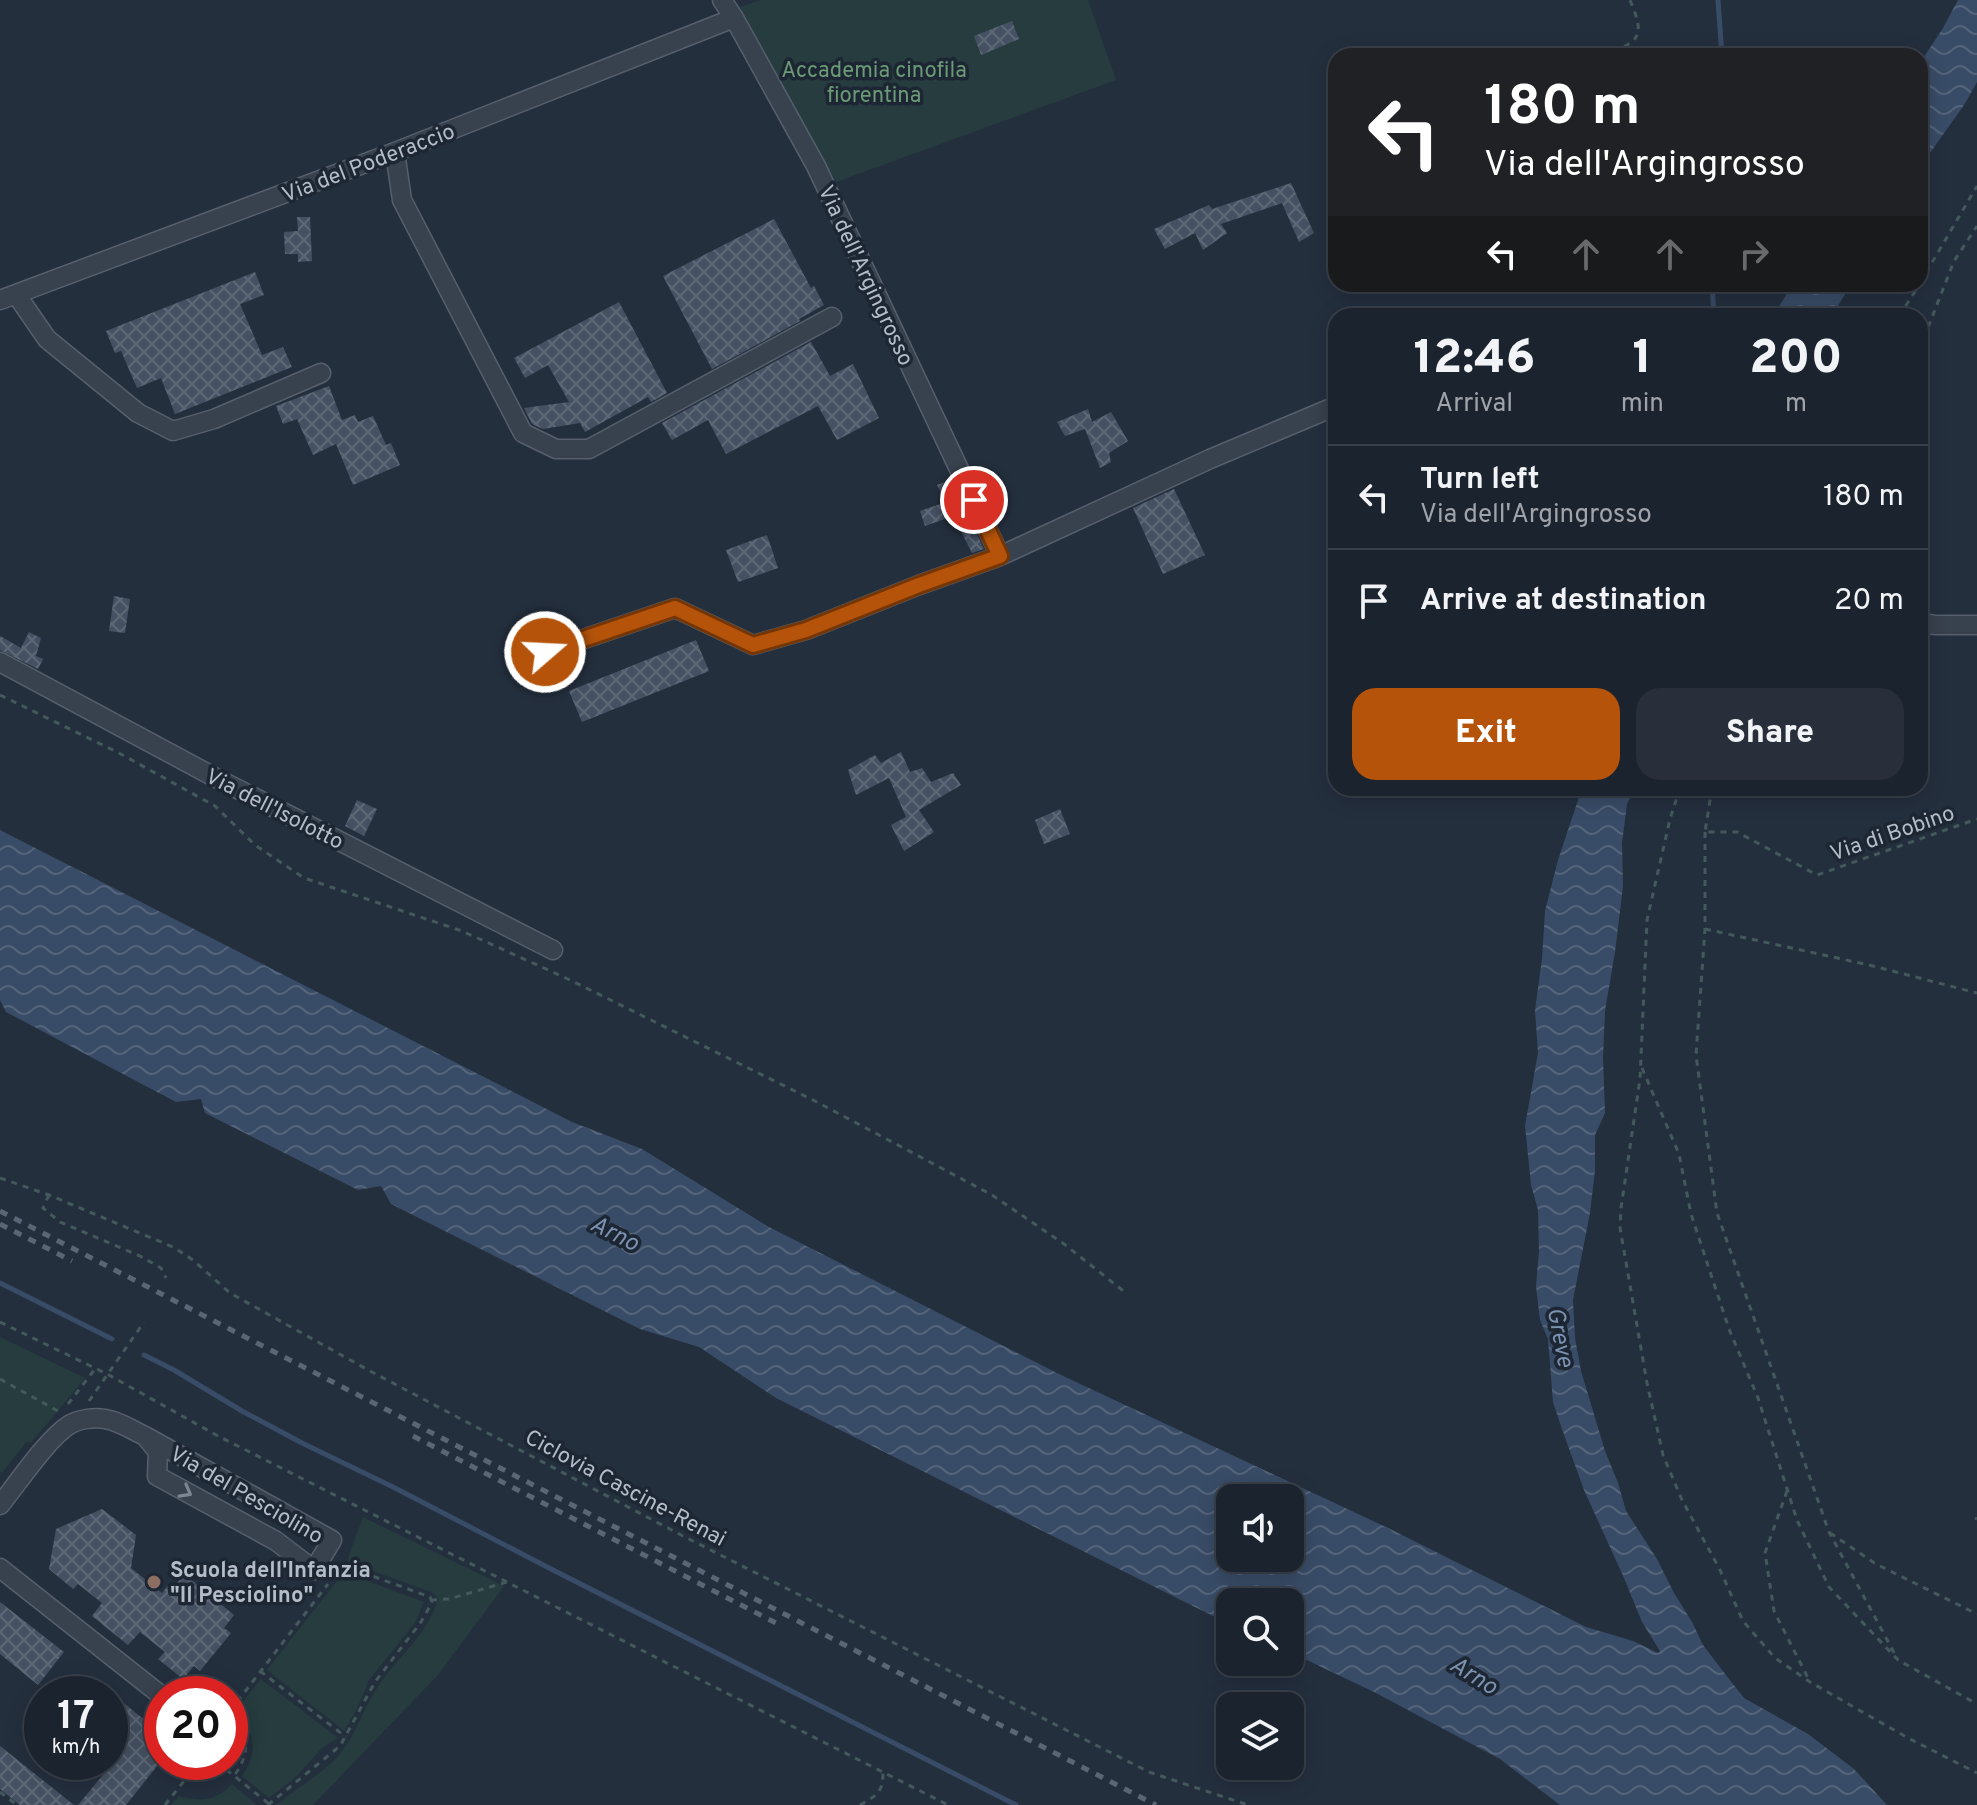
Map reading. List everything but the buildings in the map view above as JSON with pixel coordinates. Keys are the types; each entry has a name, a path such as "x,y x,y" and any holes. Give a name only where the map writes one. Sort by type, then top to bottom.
{"street":[{"name":"Via dell'Argingrosso","path":"722,0 816,166 1000,556"},
{"name":"Via del Poderaccio","path":"8,297 395,152 734,18"},
{"path":"395,152 402,200 523,433 556,449 589,449 832,317"},
{"path":"8,297 47,339 138,413 173,431 214,419 321,373"},
{"path":"545,652 675,608 753,645 806,630 1000,556 1210,459 1328,409"},
{"path":"1928,624 1977,625"},
{"name":"Via dell'Isolotto","path":"0,662 216,778 553,950"},
{"name":"Via del Pesciolino","path":"76,1422 92,1419 118,1422 145,1436 332,1540 314,1570 276,1541 157,1476 158,1452 145,1436"},
{"path":"0,1505 57,1435 76,1422"},
{"path":"0,1568 144,1682"}],"path":[{"path":"1621,48 1631,44 1640,28 1630,0"},
{"path":"1928,270 1977,186"},
{"path":"1928,326 1954,261 1977,226"},
{"path":"0,695 119,753 215,806 255,845 304,878 462,931 568,979 841,1115 992,1195 1064,1244 1126,1293"},
{"path":"1677,796 1647,920 1640,1079 1620,1228 1663,1455 1682,1500 1720,1570 1743,1621 1775,1658 1810,1682 1908,1738 1977,1773"},
{"path":"1711,796 1705,832 1705,929 1696,1055 1717,1213 1829,1532 1898,1660"},
{"name":"Via di Bobino","path":"1705,832 1737,832 1817,875 1977,819"},
{"path":"1705,929 1869,965 1977,993"},
{"path":"1640,1064 1679,1154 1691,1214 1729,1329 1758,1398 1797,1520 1829,1587 1898,1660 1977,1704"},
{"name":"Ciclovia Cascine-Renai","path":"0,1178 173,1247 193,1260 230,1293 370,1371 683,1536 1149,1772 1248,1805"},
{"path":"49,1195 43,1208 60,1222 140,1256 161,1268 166,1278"},
{"path":"0,1322 107,1374 218,1436 948,1805"},
{"path":"76,1422 144,1322"},
{"path":"0,1379 62,1412 95,1369"},
{"path":"1787,1491 1765,1553 1774,1611 1810,1682"},
{"path":"1829,1532 1876,1564 1977,1614"},
{"path":"248,1688 342,1565 430,1597 431,1600"},
{"path":"431,1600 449,1599 507,1582"},
{"path":"239,1780 269,1804 340,1746 375,1682 421,1622 431,1600"},
{"path":"260,1671 346,1737"},
{"path":"860,1805 877,1795 884,1783 883,1772"},
{"path":"165,1805 185,1780"},
{"path":"0,1792 17,1805"}],"green space":[{"name":"Accademia cinofila fiorentina","path":"760,0 1088,0 1116,80 836,182 740,7"},
{"path":"0,1337 85,1378 2,1473 0,1471"},
{"path":"363,1517 504,1586 438,1675 313,1805 276,1805 339,1755 379,1685 427,1623 438,1598 431,1592 348,1562"},
{"path":"344,1572 424,1602 415,1623 369,1680 344,1731 267,1670"},
{"path":"261,1679 338,1738 322,1748 295,1778 269,1798 247,1780 253,1750 248,1730 248,1695"},
{"path":"232,1784 257,1805 171,1805 179,1796 194,1799 214,1797"}],"water":[{"path":"1958,0 1977,0 1977,82 1928,156 1928,51"},
{"path":"1788,292 1846,292 1837,308 1778,308"},
{"path":"1579,796 1631,796 1627,804 1622,843 1623,886 1605,1011 1605,1113 1595,1135 1590,1213 1573,1300 1581,1371 1626,1511 1657,1559 1703,1645 1744,1698 1808,1734 1854,1769 1887,1805 1560,1805 1500,1759 1304,1659 1304,1588 1216,1588 1216,1618 776,1398 699,1347 640,1329 391,1204 381,1186 358,1190 205,1113 201,1099 176,1102 6,1012 0,1000 0,830 572,1122 642,1149 769,1227 1061,1375 1294,1484 1216,1484 1216,1572 1304,1572 1304,1489 1586,1627 1633,1641 1658,1653 1660,1651 1642,1622 1584,1490 1553,1402 1548,1339 1540,1320 1536,1286 1538,1210 1531,1185 1525,1126 1538,1053 1535,1010 1545,911"}],"waterway":[{"path":"1718,0 1721,48"},
{"path":"1712,292 1714,308"},
{"path":"0,1283 112,1339"},
{"path":"144,1355 302,1443 1016,1805"}],"railway":[{"path":"0,1211 1156,1805"},
{"path":"0,1224 72,1261"},
{"path":"413,1436 776,1623"}],"place":[{"name":"Scuola dell'Infanzia \"Il Pesciolino\"","path":"154,1582"}],"route":[{"path":"545,652 675,608 753,645 806,630 1000,556 974,500"}],"water label":[{"name":"Arno","path":"615,1233"},
{"name":"Greve","path":"1561,1337"},
{"name":"Arno","path":"1474,1675"}]}
